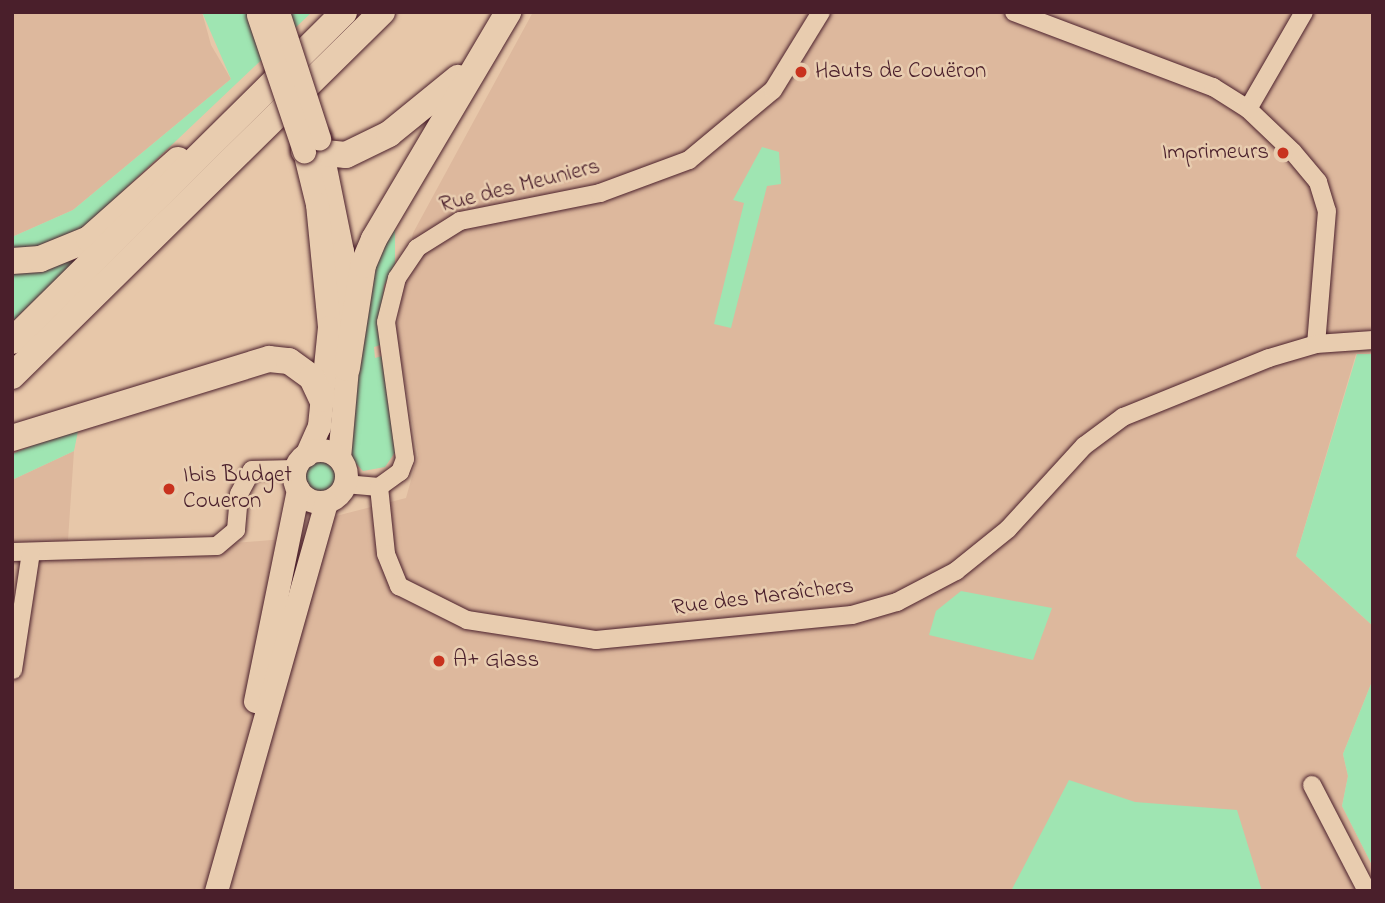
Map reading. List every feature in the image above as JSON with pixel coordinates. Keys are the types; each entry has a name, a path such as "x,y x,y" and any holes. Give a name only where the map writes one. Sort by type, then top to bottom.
{"highway":[{"path":"12,341 244,117 344,12"},
{"path":"12,376 382,12"},
{"path":"347,368 363,265 416,161 508,12"},
{"path":"315,149 389,134 482,54"},
{"path":"12,261 53,255 89,239 228,116 244,117"},
{"path":"12,438 269,359 289,362 312,378 322,399"}],"main road":[{"path":"216,891 241,793 326,502 345,484 339,458 347,368 342,251 315,149 264,13"},
{"path":"241,793 300,471 322,399 329,327 315,149"},
{"path":"300,471 323,451 339,458"},
{"path":"300,471 310,500 326,502"}],"street":[{"name":"Rue des Meuniers","path":"379,487 400,472 405,459 386,322 397,278 417,248 460,221 600,193 689,160 773,90 821,12"},
{"path":"1014,12 1213,87 1248,109 1318,182 1327,211 1316,344"},
{"path":"1248,109 1304,12"},
{"name":"Rue des Maraîchers","path":"379,487 386,554 399,586 467,620 596,640 852,615 897,603 956,571 1009,529 1084,446 1124,417 1209,378 1316,344 1373,340"},
{"path":"12,552 217,545 236,530 239,494 252,470 300,471"},
{"path":"345,484 379,487"},
{"path":"13,670 31,552"},
{"path":"1312,785 1367,891"}],"shaded area":[{"path":"12,12 202,12 211,45 231,79 73,210 12,237"},
{"path":"533,12 1373,12 1373,354 1356,354 1296,556 1373,626 1373,679 1343,754 1348,776 1342,806 1373,867 1373,891 12,891 12,480 74,451 68,540 100,554 320,536 336,516 406,498 418,455 396,331 413,233"}],"green space":[{"path":"202,12 312,12 100,213 87,251 12,322 12,237 73,210 231,79"},
{"path":"762,147 779,152 781,184 767,186 731,328 714,324 744,203 733,200"},
{"path":"395,211 395,264 384,286 380,345 374,347 375,358 382,356 398,448 385,467 363,471 348,455 365,298"},
{"path":"1357,354 1373,354 1373,626 1296,556"},
{"path":"79,426 74,451 12,480 12,454"},
{"path":"320,459 332,464 337,476 332,488 320,493 308,488 303,476 308,464"},
{"path":"961,591 1052,608 1033,660 929,635 936,611"},
{"path":"1373,679 1373,867 1342,806 1348,776 1343,754"},
{"path":"1069,780 1135,802 1237,810 1262,891 1011,891"}],"place":[{"name":"Hauts de Couëron","path":"801,72"},
{"name":"Imprimeurs","path":"1283,153"},
{"name":"Ibis Budget Coueron","path":"169,489"},
{"name":"A+ Glass","path":"439,661"}]}
